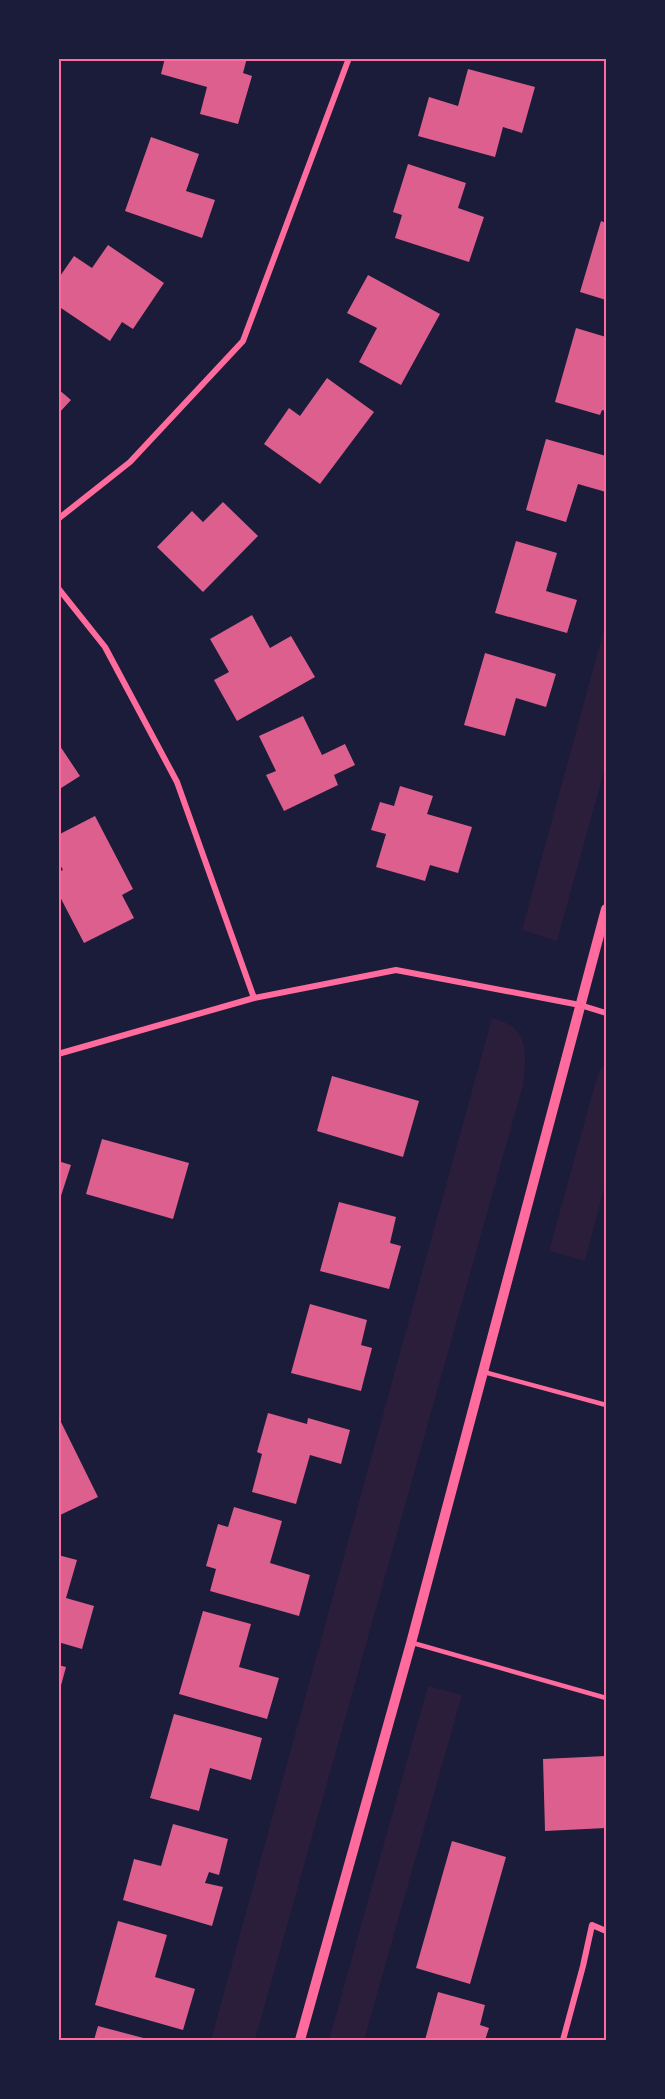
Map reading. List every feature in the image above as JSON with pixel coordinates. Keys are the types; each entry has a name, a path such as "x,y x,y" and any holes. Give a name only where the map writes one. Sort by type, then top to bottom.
{"street":[{"path":"58,519 130,462 243,341 349,58"},
{"path":"58,588 105,647 177,782 254,998"},
{"path":"300,2040 411,1643 606,909"},
{"path":"58,1054 254,998 396,970 580,1005 606,1013"},
{"path":"563,2040 592,1925 606,1931"}],"lane":[{"path":"484,1372 606,1405"},
{"path":"411,1643 606,1698"}],"shaded area":[{"path":"606,622 606,764 557,941 522,930"},
{"path":"492,1018 509,1025 517,1031 521,1038 525,1053 523,1085 255,2040 211,2040"},
{"path":"606,1064 606,1181 585,1261 549,1251 595,1084 601,1068"},
{"path":"428,1686 462,1695 364,2040 329,2040"}],"building":[{"path":"165,58 247,58 243,73 252,76 238,124 200,114 207,87 161,74"},
{"path":"468,69 535,87 522,133 503,127 495,157 418,136 429,97 458,106"},
{"path":"151,137 199,154 186,191 215,200 202,238 125,211"},
{"path":"408,164 466,183 458,208 484,217 469,262 395,238 402,215 393,212"},
{"path":"601,221 606,223 606,300 580,292"},
{"path":"108,245 164,283 133,329 122,322 110,341 58,306 58,279 74,256 92,268"},
{"path":"368,275 440,314 401,385 359,362 377,328 347,313"},
{"path":"576,328 606,337 606,411 602,410 600,415 555,402"},
{"path":"327,378 374,412 320,484 264,444 289,408 300,416"},
{"path":"58,389 71,400 58,414"},
{"path":"546,439 606,456 606,492 578,484 566,522 526,510"},
{"path":"223,502 258,536 203,592 157,547 192,511 203,522"},
{"path":"516,541 557,553 546,591 577,600 567,633 495,613"},
{"path":"252,615 270,648 291,636 315,677 237,721 214,680 229,672 210,639"},
{"path":"485,653 556,674 546,707 516,698 505,736 464,725"},
{"path":"303,716 322,755 345,744 355,765 334,775 338,785 284,811 266,775 276,771 259,736"},
{"path":"58,743 80,776 58,790"},
{"path":"400,786 433,796 427,814 472,827 458,873 430,865 425,881 376,867 386,834 371,830 380,802 394,806"},
{"path":"95,816 133,889 122,895 134,918 84,943 58,893 58,872 63,870 58,861 58,835"},
{"path":"332,1076 419,1101 403,1157 317,1131"},
{"path":"102,1139 189,1163 173,1219 86,1194"},
{"path":"58,1161 71,1165 59,1202 58,1202"},
{"path":"339,1202 396,1217 390,1243 401,1246 389,1289 320,1271"},
{"path":"310,1304 367,1320 361,1345 372,1348 361,1391 291,1373"},
{"path":"268,1413 307,1424 308,1418 350,1430 341,1464 310,1455 296,1504 252,1492 262,1454 257,1452"},
{"path":"58,1416 98,1497 58,1516"},
{"path":"234,1507 282,1521 270,1563 310,1575 299,1616 210,1591 216,1569 206,1566 218,1524 228,1527"},
{"path":"58,1555 77,1560 66,1598 94,1606 82,1649 58,1642"},
{"path":"203,1611 251,1624 239,1667 279,1678 267,1719 179,1694"},
{"path":"58,1665 66,1667 59,1693 58,1693"},
{"path":"174,1714 262,1738 251,1780 210,1768 199,1811 150,1798"},
{"path":"606,1756 606,1828 545,1831 543,1759"},
{"path":"173,1824 228,1839 219,1875 209,1872 205,1883 223,1887 212,1926 123,1900 134,1859 161,1866"},
{"path":"452,1841 506,1857 470,1984 416,1968"},
{"path":"118,1921 167,1935 155,1977 195,1989 183,2030 95,2005"},
{"path":"438,1992 485,2005 480,2025 489,2028 485,2040 425,2040"},
{"path":"98,2026 151,2040 94,2040"}]}
